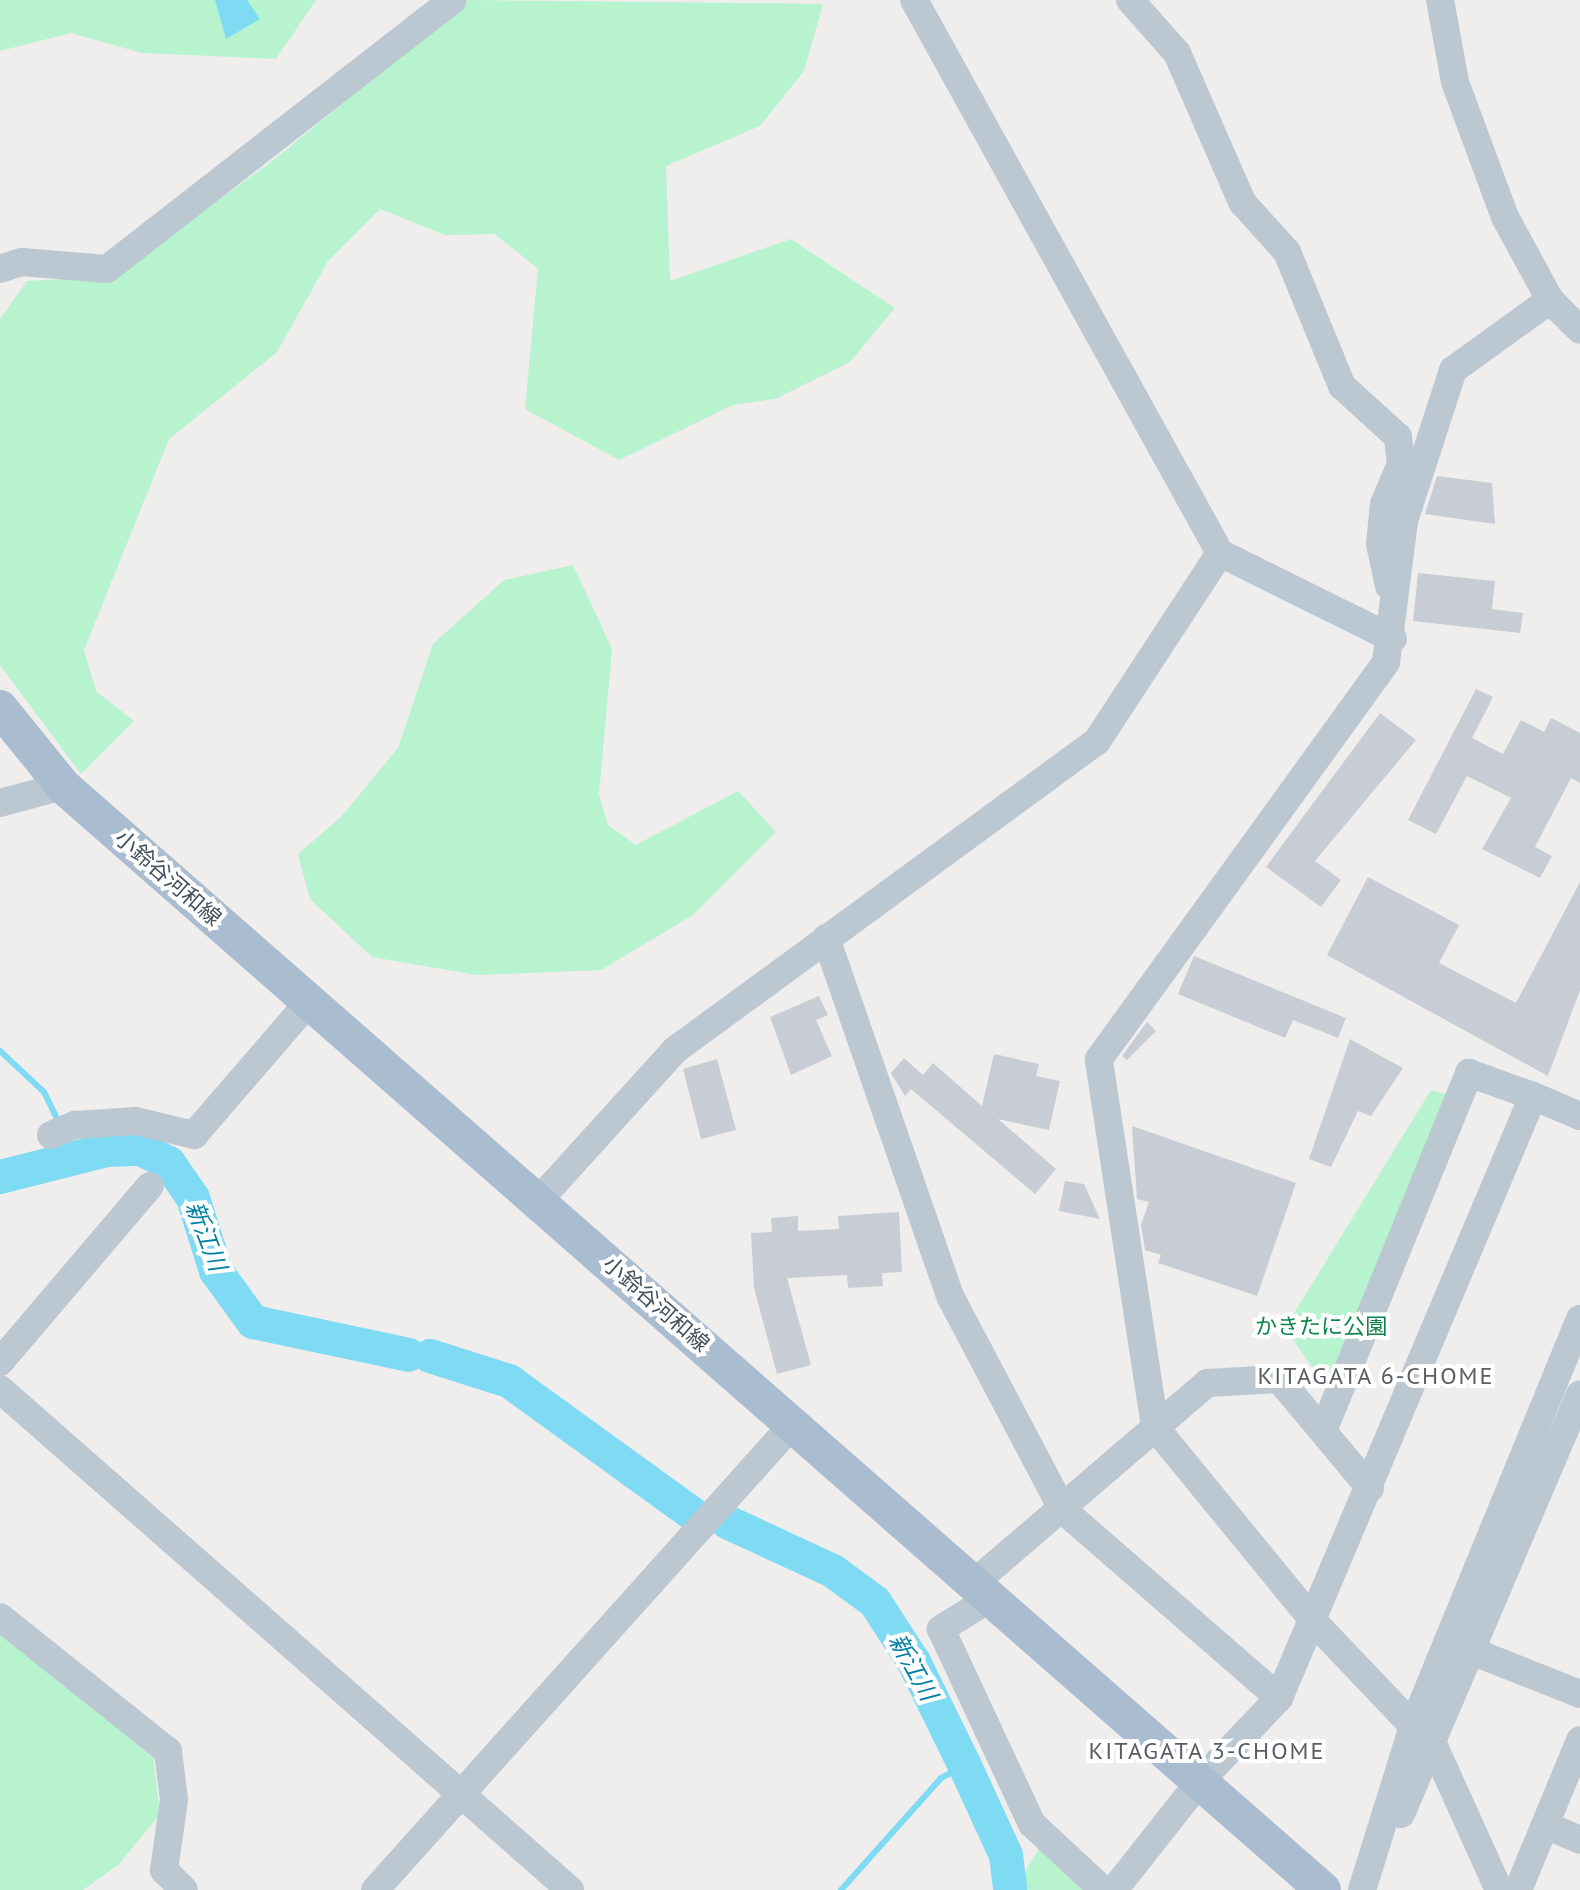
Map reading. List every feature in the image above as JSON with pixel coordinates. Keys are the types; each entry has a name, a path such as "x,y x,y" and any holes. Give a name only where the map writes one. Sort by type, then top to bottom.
{"main road":[{"name":"小鈴谷河和線","path":"0,708 63,786 1323,1890"}],"street":[{"path":"0,269 22,262 107,269 453,0"},
{"path":"914,0 1220,553 1394,629"},
{"path":"1130,0 1177,53 1242,202 1287,252 1342,386 1398,437 1401,464 1384,504 1380,544 1394,629"},
{"path":"1440,0 1455,82 1505,217 1550,300 1580,330"},
{"path":"1499,1890 1423,1735 1316,1624 1155,1427 1099,1059 1386,662 1394,629 1404,521 1453,370 1550,300"},
{"path":"539,1200 675,1050 1097,741 1220,553"},
{"path":"0,803 63,786"},
{"path":"826,938 951,1298 1063,1510 1279,1698"},
{"path":"51,1135 75,1125 136,1121 194,1135 309,1002"},
{"path":"1323,1431 1469,1073 1580,1116"},
{"path":"1114,1890 1200,1781 1279,1698 1316,1624 1533,1096"},
{"path":"0,1362 150,1186"},
{"path":"1364,1890 1580,1319"},
{"path":"1103,1890 1032,1824 941,1629 1063,1510 1207,1383 1279,1379 1370,1488"},
{"path":"0,1389 455,1803 570,1890"},
{"path":"1423,1735 1474,1652 1580,1395"},
{"path":"375,1890 793,1424"},
{"path":"0,1617 168,1751 174,1800 164,1870 184,1890"},
{"path":"1474,1652 1580,1694"},
{"path":"1518,1890 1580,1740"},
{"path":"400,1890 455,1803"},
{"path":"1545,1825 1580,1840"}],"green space":[{"path":"0,0 316,0 276,59 142,53 71,33 0,51"},
{"path":"468,0 823,4 804,71 760,126 666,166 670,281 791,239 895,308 850,362 775,399 733,405 619,460 525,409 538,269 495,234 445,235 380,209 328,261 277,352 169,439 84,650 96,691 134,721 81,774 0,665 0,319 27,281 114,276 275,159"},
{"path":"573,565 612,649 599,794 608,825 636,845 738,791 776,832 693,915 601,970 477,975 372,957 310,899 298,854 341,817 398,748 433,644 504,580"},
{"name":"かきたに公園","path":"1431,1090 1448,1095 1327,1389 1285,1328"},
{"path":"0,1634 153,1754 160,1814 119,1864 83,1890 0,1890"},
{"path":"1039,1849 1083,1890 1028,1890 1022,1877"}],"water":[{"path":"215,0 247,0 260,19 226,39"}],"building":[{"path":"1437,476 1492,483 1495,524 1425,514"},
{"path":"1418,573 1495,581 1492,609 1523,613 1520,633 1413,621"},
{"path":"1476,689 1493,697 1472,738 1503,754 1521,720 1544,732 1551,718 1580,733 1580,783 1571,778 1535,847 1552,856 1540,878 1482,849 1511,798 1467,776 1436,834 1408,820"},
{"path":"1380,713 1416,740 1315,861 1341,880 1321,907 1266,867"},
{"path":"1368,877 1459,925 1439,963 1516,1003 1580,882 1580,990 1548,1076 1327,955"},
{"path":"1194,956 1346,1018 1338,1038 1293,1020 1285,1038 1178,994"},
{"path":"819,996 828,1015 816,1020 832,1056 791,1075 770,1017"},
{"path":"1147,1022 1156,1031 1127,1060 1122,1056"},
{"path":"1350,1039 1403,1068 1371,1116 1358,1111 1331,1167 1309,1159"},
{"path":"994,1054 1039,1064 1036,1076 1060,1081 1049,1130 998,1119 1056,1169 1035,1194 911,1089 905,1096 891,1073 904,1058 923,1075 933,1063 982,1106"},
{"path":"717,1059 736,1130 701,1139 683,1069"},
{"path":"1132,1126 1296,1183 1257,1296 1158,1263 1161,1255 1145,1250 1141,1225 1149,1202 1137,1199"},
{"path":"1065,1181 1084,1184 1100,1219 1059,1211"},
{"path":"899,1212 902,1272 882,1273 883,1286 848,1288 847,1275 787,1278 811,1365 777,1374 754,1288 751,1233 772,1232 771,1218 798,1216 798,1231 839,1229 838,1216"}],"waterway":[{"path":"0,1051 44,1092 56,1117"},
{"path":"67,1139 75,1156"},
{"name":"新江川","path":"0,1177 107,1150 141,1149 169,1163 193,1198 216,1271 253,1322 409,1355"},
{"name":"新江川","path":"430,1356 509,1381 693,1514"},
{"name":"新江川","path":"727,1522 833,1571 875,1602 914,1662 965,1766 1006,1855 1010,1890"},
{"path":"841,1890 941,1778 965,1766"}],"district":[{"name":"KITAGATA 6-CHOME","path":"1376,1376"},
{"name":"KITAGATA 3-CHOME","path":"1207,1751"}]}
